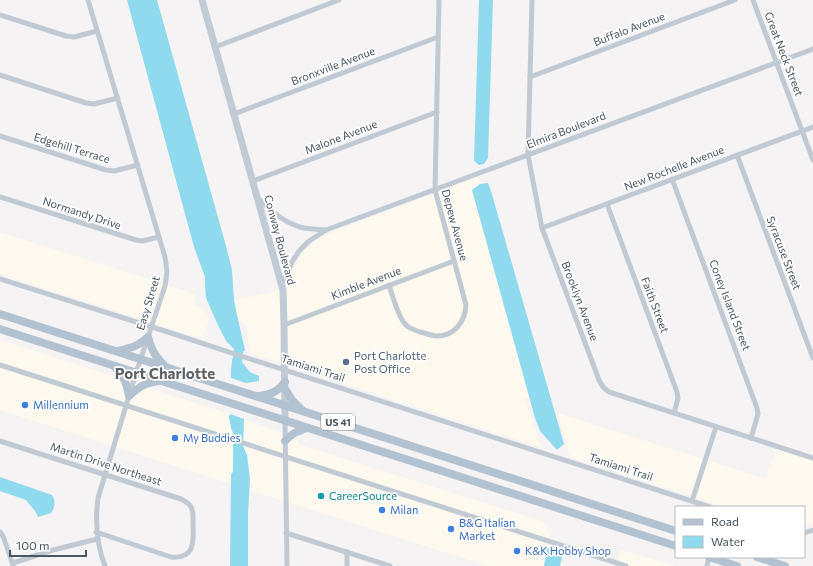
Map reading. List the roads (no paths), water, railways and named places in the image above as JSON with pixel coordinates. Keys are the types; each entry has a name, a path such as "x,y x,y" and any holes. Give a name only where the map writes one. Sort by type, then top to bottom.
{"main road":[{"name":"US 41","path":"0,314 675,531"},
{"name":"US 41","path":"0,329 675,546"},
{"path":"116,351 141,344 148,337 156,357 165,367"},
{"path":"113,366 123,376 130,396 142,386 161,381"},
{"path":"257,396 275,392 285,384 292,400 304,412"},
{"path":"285,441 296,431 308,428"},
{"path":"712,558 737,566"},
{"path":"760,558 785,566"}],"street":[{"name":"Easy Street","path":"88,0 165,257 167,272 165,286 136,373 98,498 96,510 96,532 100,553 105,566"},
{"name":"Conway Boulevard","path":"202,0 283,290 286,566"},
{"path":"215,46 339,0"},
{"name":"Depew Avenue","path":"389,286 401,319 410,328 436,336 444,335 452,332 458,327 466,313 466,305 435,190 439,0"},
{"path":"532,1 538,0"},
{"name":"Buffalo Avenue","path":"530,77 736,0"},
{"name":"Great Neck Street","path":"753,0 813,160"},
{"name":"Brooklyn Avenue","path":"532,1 528,155 542,228 599,380 603,387 609,392 813,458"},
{"path":"0,15 66,36 74,37 97,31"},
{"name":"Bronxville Avenue","path":"234,114 438,37"},
{"name":"Elmira Boulevard","path":"281,283 299,251 309,241 326,230 813,49"},
{"path":"0,75 86,103 94,104 118,98"},
{"name":"Malone Avenue","path":"253,181 437,112"},
{"name":"New Rochelle Avenue","path":"542,228 813,127"},
{"name":"Edgehill Terrace","path":"0,136 106,170 114,171 138,165"},
{"name":"Syracuse Street","path":"737,155 813,358"},
{"name":"Coney Island Street","path":"672,180 758,408 758,414 751,438"},
{"name":"Normandy Drive","path":"0,197 136,240 142,241 159,237"},
{"name":"Elmira Boulevard","path":"257,197 272,211 290,223 303,227 326,230"},
{"name":"Faith Street","path":"607,204 677,392 678,398 674,413"},
{"name":"Kimble Avenue","path":"284,325 454,261"},
{"name":"Tamiami Trail","path":"0,279 707,506"},
{"path":"0,365 609,563 626,566"},
{"path":"692,501 716,427"},
{"name":"Martin Drive Northeast","path":"0,441 181,499 187,502 193,513 194,540 192,546 184,555 178,557 96,532"},
{"path":"0,532 3,536 13,565 53,550 97,539"},
{"path":"286,533 390,566"},
{"path":"347,552 347,566"}],"water":[{"path":"127,0 157,0 232,270 234,300 245,350 243,352 242,362 250,372 259,376 259,381 246,383 231,378 234,349 226,341 206,298 205,277 194,247"},
{"path":"479,0 493,0 488,158 484,164 479,165 474,161"},
{"path":"488,183 564,444 557,450 540,431 535,418 472,190 480,184"},
{"path":"230,414 244,419 243,446 247,455 250,479 248,566 230,566 233,433 229,417"},
{"path":"0,477 52,495 54,504 51,513 38,517 26,500 0,491"},
{"path":"547,548 563,553 560,566 544,566"}],"place":[{"name":"Port Charlotte Post Office","path":"346,362"},
{"name":"Millennium","path":"25,405"},
{"name":"My Buddies","path":"175,438"},
{"name":"CareerSource","path":"321,496"},
{"name":"Milan","path":"382,510"},
{"name":"B&G Italian Market","path":"451,529"},
{"name":"K&K Hobby Shop","path":"517,551"}],"district":[{"name":"Port Charlotte","path":"165,374"}]}
